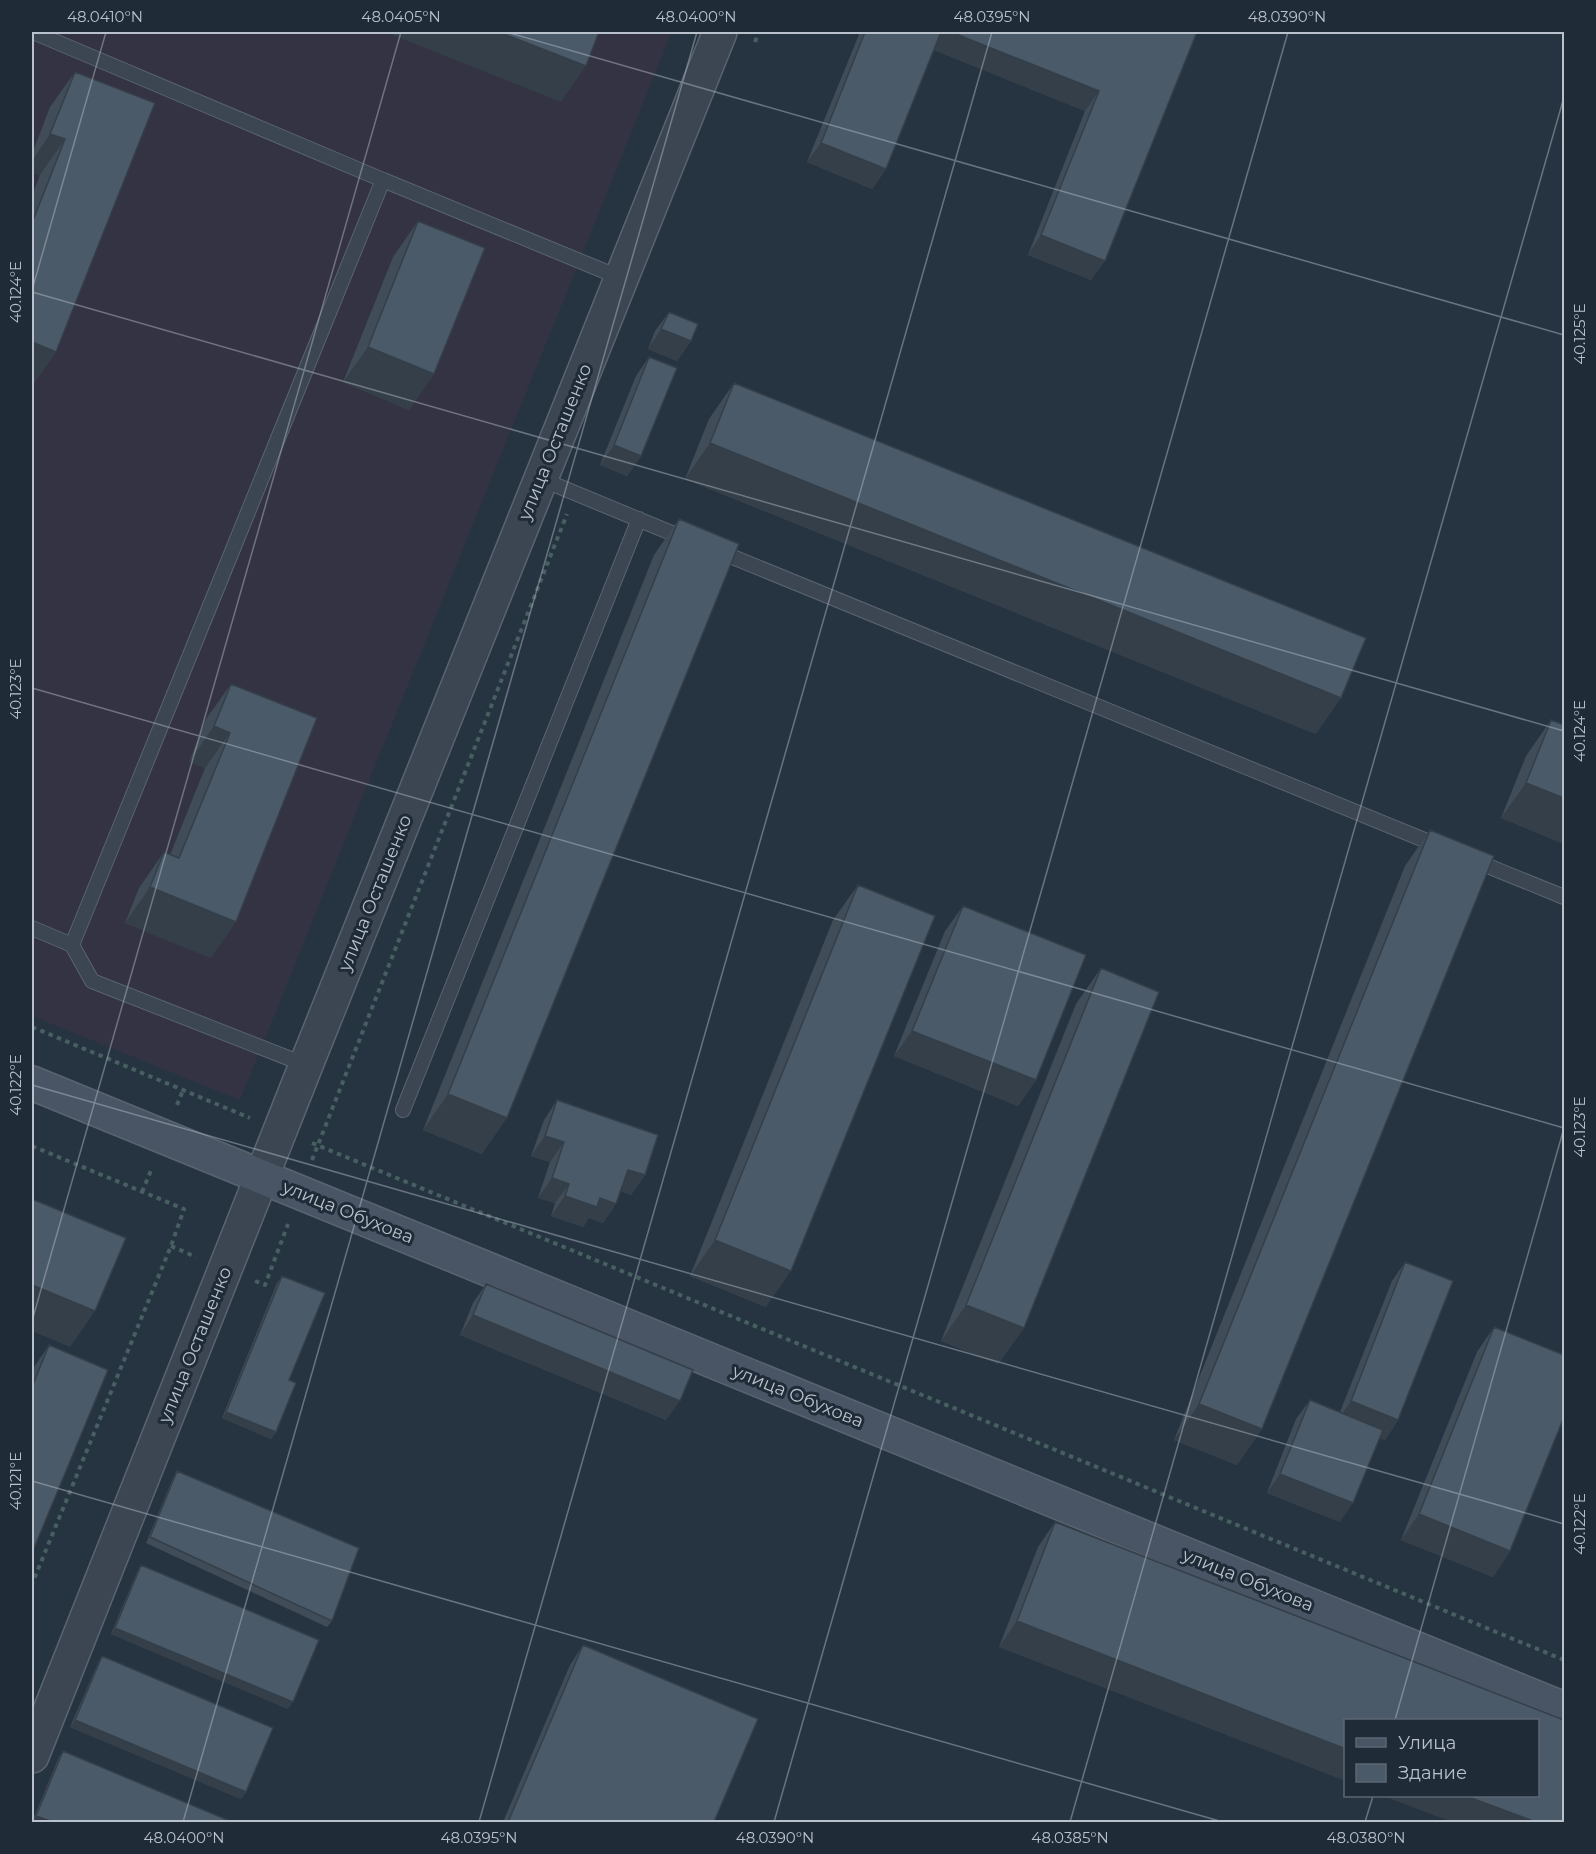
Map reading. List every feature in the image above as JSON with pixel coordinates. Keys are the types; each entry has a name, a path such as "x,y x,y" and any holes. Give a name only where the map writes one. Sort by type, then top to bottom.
{"main road":[{"name":"улица Обухова","path":"32,1083 1564,1709"}],"street":[{"name":"улица Осташенко","path":"32,1756 261,1176 720,32"}],"lane":[{"path":"33,32 621,278"},
{"path":"72,945 383,180"},
{"path":"541,479 1564,897"},
{"path":"403,1110 639,519"},
{"path":"32,928 72,945 92,981 306,1065"}],"path":[{"path":"754,42 759,32"},
{"path":"300,1192 575,494"},
{"path":"32,1027 1564,1660"},
{"path":"32,1146 184,1209 171,1246 32,1584"},
{"path":"265,1286 288,1224"}],"shaded area":[{"path":"32,32 672,32 240,1100 32,1016"}],"building":[{"path":"499,32 599,32 586,66"},
{"path":"865,32 941,32 886,169 821,143"},
{"path":"951,32 1197,32 1105,261 1041,235 1099,91"},
{"path":"75,72 155,103 56,352 32,342 32,223 65,139 50,134"},
{"path":"418,221 485,248 434,374 368,347"},
{"path":"669,312 698,324 691,341 661,329"},
{"path":"649,357 677,368 641,456 614,445"},
{"path":"734,383 1366,638 1341,698 710,443"},
{"path":"679,519 739,544 507,1118 448,1094"},
{"path":"231,684 317,718 236,922 150,887 164,852 179,858 230,733 214,726"},
{"path":"1551,720 1564,725 1564,798 1526,783"},
{"path":"1430,830 1494,856 1262,1429 1199,1404"},
{"path":"858,885 935,916 791,1271 715,1240"},
{"path":"963,906 1086,955 1036,1080 912,1031"},
{"path":"1101,968 1159,992 1024,1328 966,1305"},
{"path":"557,1100 658,1135 645,1175 628,1170 616,1204 600,1198 597,1207 565,1196 569,1184 552,1178 564,1142 545,1136"},
{"path":"32,1199 126,1238 95,1311 32,1285"},
{"path":"1405,1262 1453,1281 1398,1420 1351,1401"},
{"path":"282,1276 325,1293 289,1380 296,1383 276,1432 226,1412"},
{"path":"486,1284 693,1370 680,1401 473,1315"},
{"path":"1494,1327 1564,1355 1564,1417 1510,1551 1419,1514"},
{"path":"49,1345 108,1370 32,1553 32,1387"},
{"path":"1310,1400 1383,1430 1353,1503 1280,1474"},
{"path":"177,1471 359,1548 332,1621 150,1537"},
{"path":"1055,1522 1564,1720 1564,1822 1536,1822 1469,1797 1539,1797 1539,1719 1344,1719 1344,1748 1017,1621"},
{"path":"141,1565 319,1640 293,1702 115,1628"},
{"path":"583,1645 758,1719 714,1822 508,1822"},
{"path":"102,1656 273,1728 246,1792 75,1720"},
{"path":"63,1751 230,1821 53,1822 36,1816"}]}
